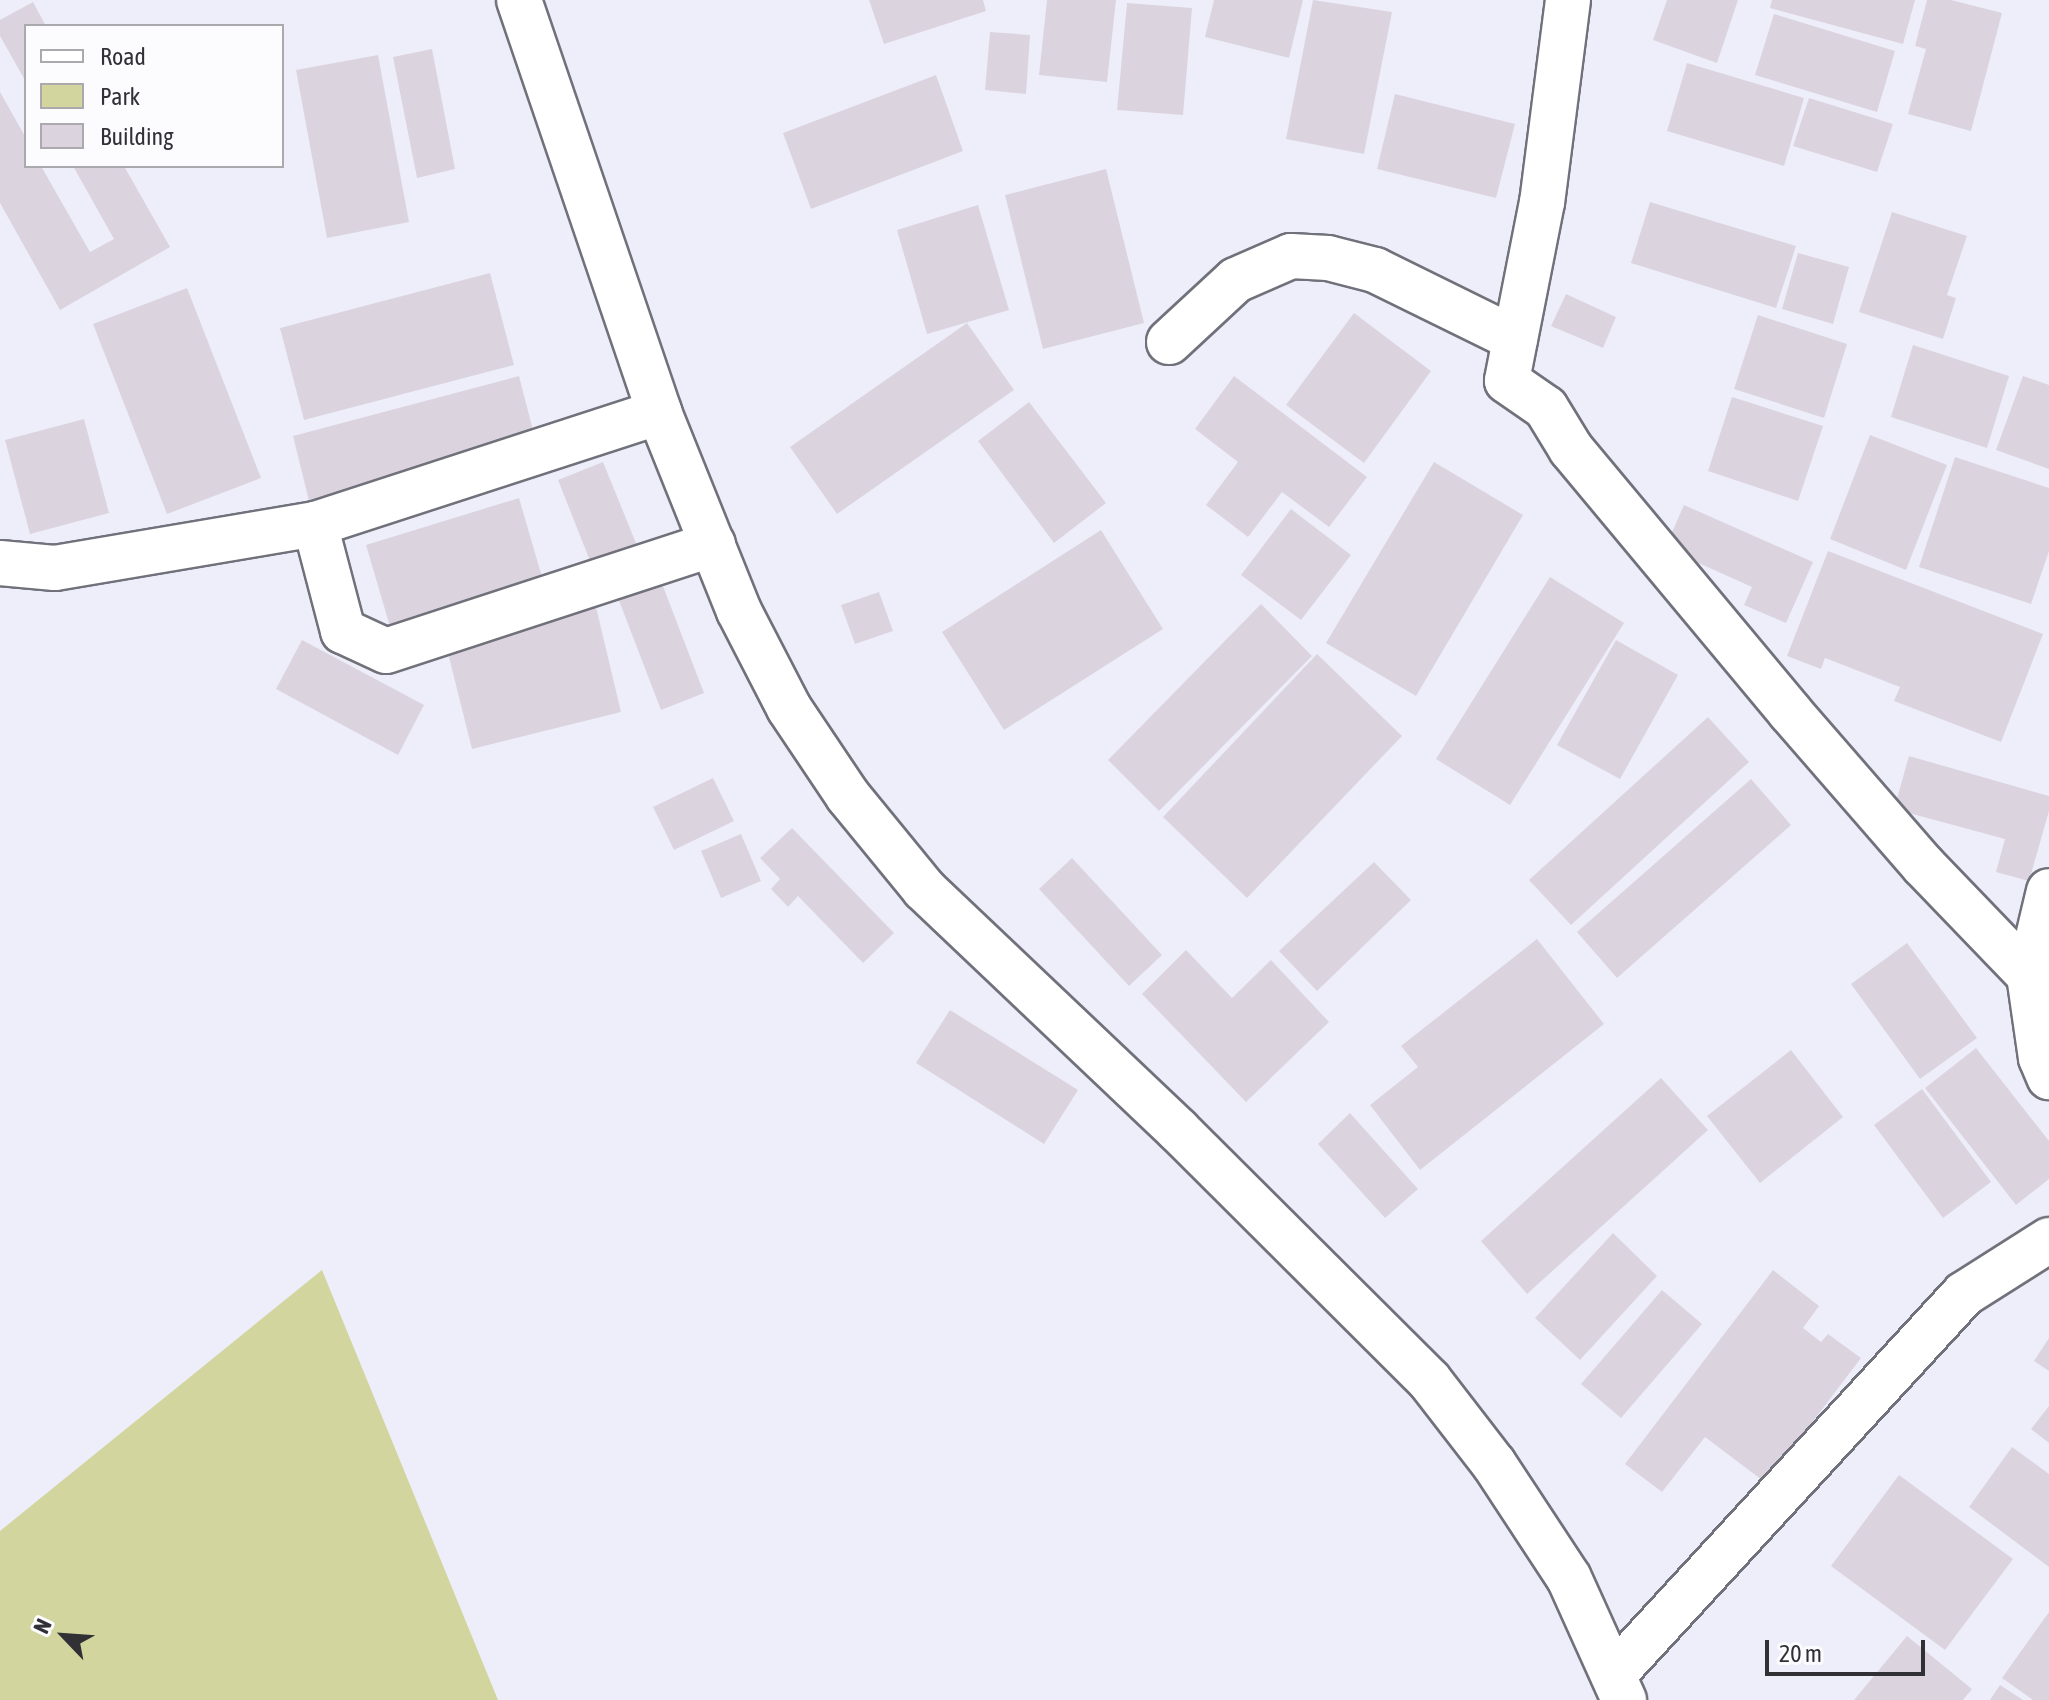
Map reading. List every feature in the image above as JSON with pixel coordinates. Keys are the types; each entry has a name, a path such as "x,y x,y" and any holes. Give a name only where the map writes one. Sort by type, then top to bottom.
{"street":[{"path":"519,0 659,412 739,611 789,708 848,796 924,889 1178,1130 1429,1380 1494,1464 1569,1578 1620,1686 1964,1294 2049,1240"},
{"path":"1568,0 1542,202 1507,381 1546,408 1571,449 1790,712 1923,865 2029,975"},
{"path":"1169,342 1236,280 1291,256 1328,258 1375,270 1515,339"},
{"path":"0,563 55,568 315,524 659,412"},
{"path":"315,524 343,631 386,651 713,544"},
{"path":"2049,891 2029,975 2041,1058 2049,1077"}],"green space":[{"path":"322,1270 498,1700 0,1700 0,1531"}],"building":[{"path":"869,0 983,0 986,11 884,44"},
{"path":"1047,0 1116,0 1107,82 1039,75"},
{"path":"1214,0 1303,0 1289,58 1205,37"},
{"path":"1313,0 1392,12 1364,154 1286,139"},
{"path":"1667,0 1738,0 1717,63 1653,40"},
{"path":"1772,0 1915,0 1903,44 1770,8"},
{"path":"1927,0 1951,0 2002,13 1971,131 1908,114 1926,49 1915,46"},
{"path":"33,2 45,24 24,24 24,78 0,36 0,20"},
{"path":"1127,3 1192,8 1183,115 1117,110"},
{"path":"1774,14 1895,51 1877,112 1755,75"},
{"path":"990,32 1030,35 1026,94 985,90"},
{"path":"432,49 455,169 417,178 393,57"},
{"path":"378,55 409,222 327,238 296,70"},
{"path":"1687,63 1804,98 1784,166 1667,131"},
{"path":"936,75 963,151 811,209 783,133"},
{"path":"0,92 24,134 24,168 42,168 90,252 114,239 74,168 125,168 170,247 60,310 0,203"},
{"path":"1395,94 1515,124 1496,198 1377,169"},
{"path":"1809,98 1893,124 1877,172 1793,146"},
{"path":"1106,169 1144,323 1043,349 1005,195"},
{"path":"1650,202 1796,246 1776,308 1631,263"},
{"path":"978,205 1009,310 927,334 897,230"},
{"path":"1892,212 1967,236 1947,295 1956,298 1943,339 1859,312"},
{"path":"1798,253 1849,267 1833,324 1782,309"},
{"path":"490,273 514,365 304,420 280,328"},
{"path":"187,288 261,478 167,514 93,324"},
{"path":"1566,294 1616,317 1603,348 1551,326"},
{"path":"1354,313 1431,371 1364,463 1286,405"},
{"path":"1758,315 1847,344 1824,418 1734,389"},
{"path":"967,323 1014,390 837,514 790,447"},
{"path":"1913,345 2009,376 1987,448 1891,417"},
{"path":"519,376 536,442 309,501 293,436"},
{"path":"1234,376 1367,477 1329,527 1282,492 1248,537 1206,505 1238,462 1195,429"},
{"path":"2023,376 2049,385 2049,469 1996,450"},
{"path":"1732,397 1823,426 1798,501 1708,471"},
{"path":"1029,402 1106,503 1054,543 978,441"},
{"path":"84,419 109,513 30,534 5,440"},
{"path":"1870,435 1947,465 1906,570 1830,539"},
{"path":"1955,457 2049,488 2049,551 2031,604 1919,567"},
{"path":"603,462 642,558 596,576 558,480"},
{"path":"1434,462 1523,515 1416,696 1326,643"},
{"path":"519,498 544,584 391,630 366,545"},
{"path":"1684,505 1813,562 1786,623 1744,605 1752,587 1665,548"},
{"path":"1291,509 1351,555 1301,620 1241,575"},
{"path":"1101,530 1163,629 1004,730 942,632"},
{"path":"1828,551 2043,634 2001,742 1894,701 1900,687 1825,658 1821,669 1787,656"},
{"path":"1550,577 1624,623 1510,805 1436,759"},
{"path":"661,581 704,693 661,710 618,598"},
{"path":"879,592 893,631 855,644 841,605"},
{"path":"1261,604 1312,656 1159,811 1108,760"},
{"path":"596,607 621,712 472,749 446,645"},
{"path":"302,640 424,705 398,755 276,689"},
{"path":"1616,640 1678,675 1620,779 1557,745"},
{"path":"1317,654 1402,736 1247,898 1163,817"},
{"path":"1708,717 1749,762 1571,925 1529,880"},
{"path":"1909,756 2049,796 2049,811 2029,881 1996,872 2005,839 1894,809"},
{"path":"713,778 734,821 674,850 653,807"},
{"path":"1751,779 1791,825 1617,978 1577,932"},
{"path":"792,828 894,933 863,963 798,896 788,907 771,889 780,879 760,858"},
{"path":"741,834 761,881 721,898 701,851"},
{"path":"1072,858 1162,955 1129,986 1039,889"},
{"path":"1374,862 1411,900 1317,991 1279,951"},
{"path":"1537,939 1604,1024 1420,1170 1370,1105 1418,1067 1401,1046"},
{"path":"1907,943 1977,1038 1920,1079 1851,984"},
{"path":"1186,950 1232,998 1271,960 1329,1022 1246,1102 1142,994"},
{"path":"950,1010 1078,1090 1044,1144 916,1063"},
{"path":"1976,1048 2049,1141 2049,1179 2016,1205 1925,1088"},
{"path":"1791,1050 1843,1117 1760,1183 1707,1116"},
{"path":"1661,1078 1708,1130 1527,1294 1481,1241"},
{"path":"1922,1089 1991,1182 1943,1218 1874,1125"},
{"path":"1350,1113 1418,1189 1385,1218 1318,1144"},
{"path":"1613,1233 1657,1276 1580,1360 1535,1318"},
{"path":"1773,1270 1819,1306 1803,1328 1821,1342 1828,1334 1861,1358 1766,1483 1705,1437 1662,1492 1625,1464"},
{"path":"1662,1290 1702,1324 1621,1418 1581,1384"},
{"path":"2049,1338 2049,1371 2034,1361"},
{"path":"2049,1406 2049,1443 2031,1429"},
{"path":"2012,1447 2049,1474 2049,1567 1969,1507"},
{"path":"1899,1475 2013,1559 1945,1650 1831,1566"},
{"path":"2049,1612 2049,1700 2033,1700 2002,1678"},
{"path":"1907,1636 1972,1689 1963,1700 1854,1700"},
{"path":"2000,1685 2023,1700 1990,1700"}]}
